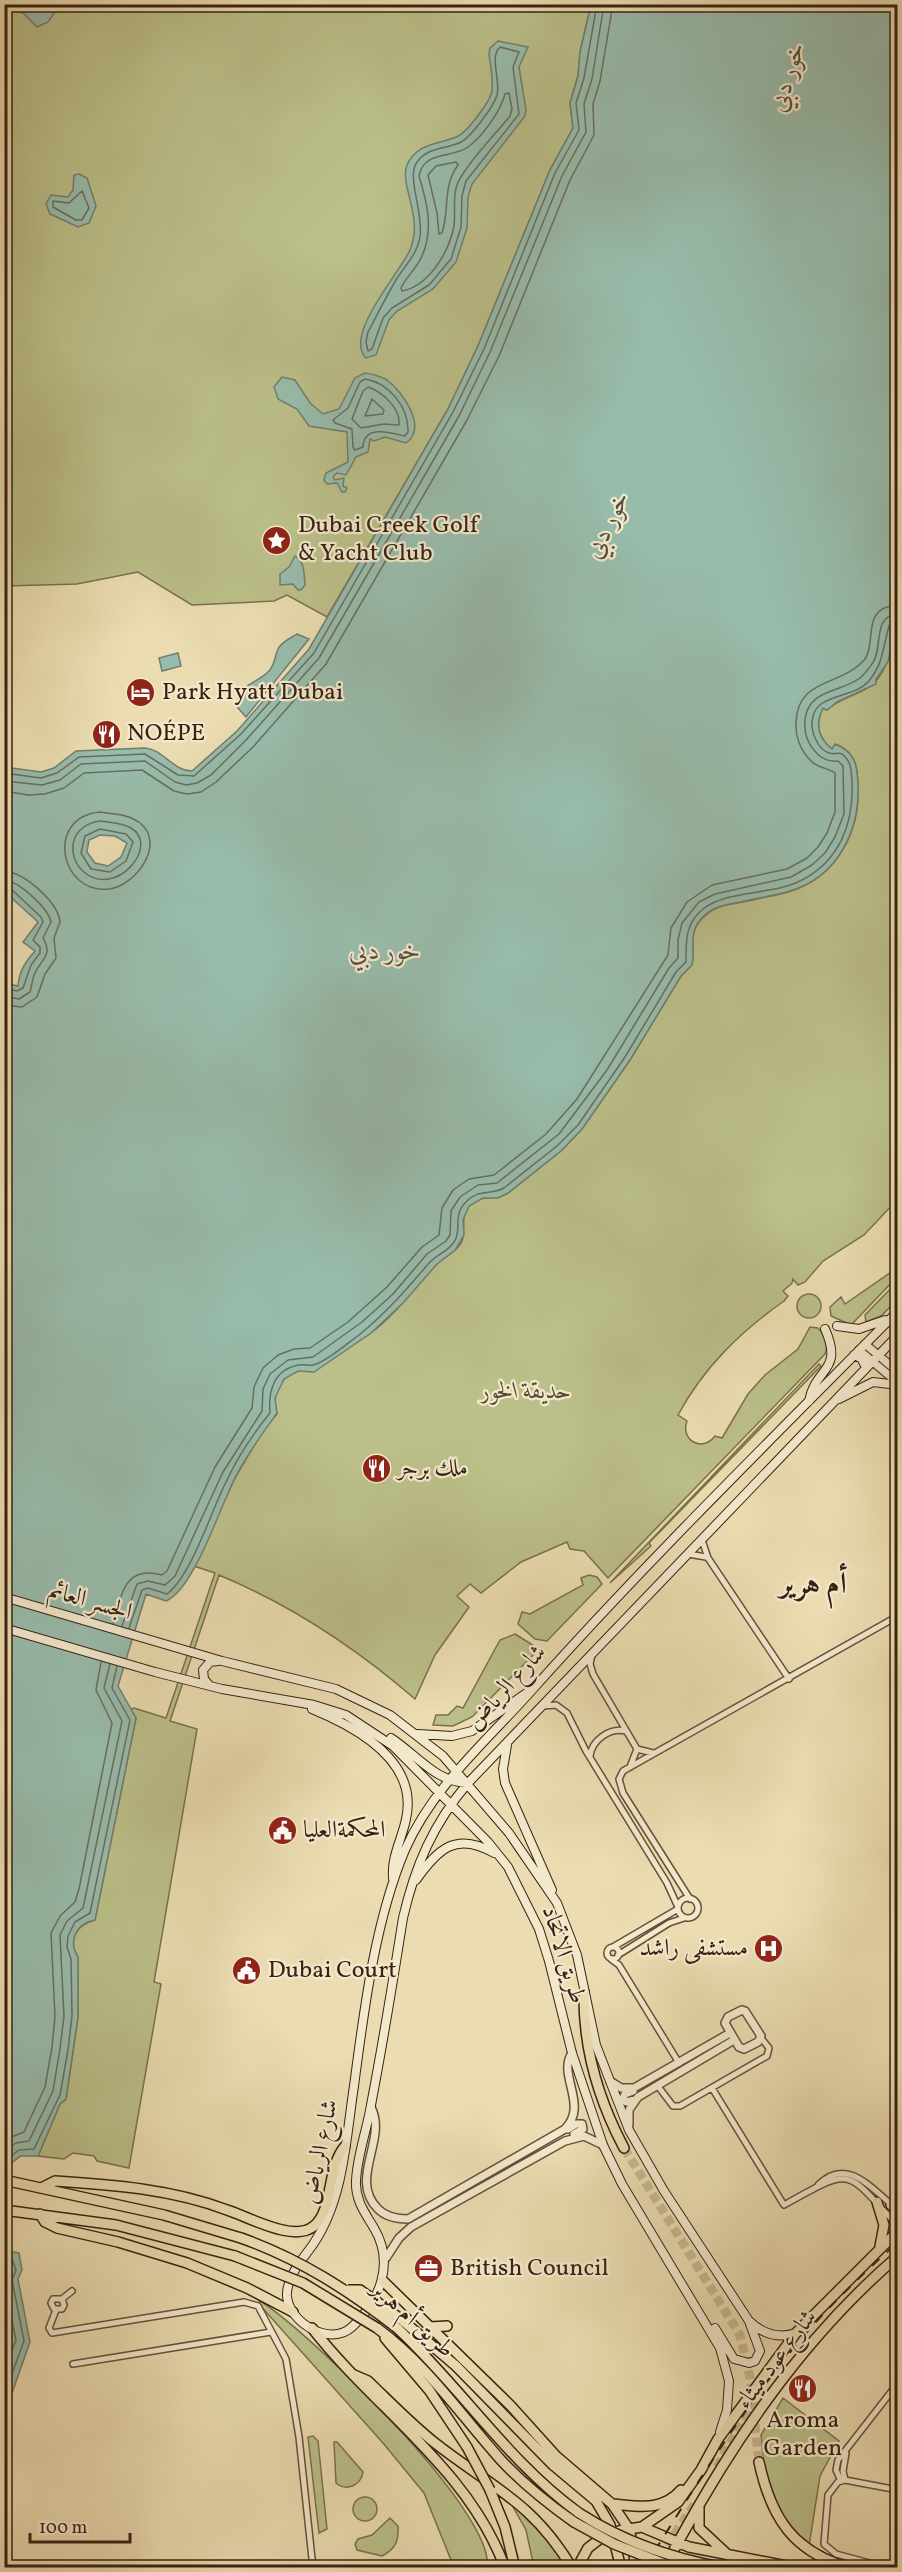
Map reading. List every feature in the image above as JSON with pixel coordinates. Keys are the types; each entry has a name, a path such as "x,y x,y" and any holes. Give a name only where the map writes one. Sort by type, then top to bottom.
{"main road":[{"path":"837,1326 865,1328 897,1312"},
{"name":"شارع الرياض","path":"897,1312 579,1637 430,1802 415,1829 393,1882 362,2030 345,2146 329,2216 291,2277 287,2297 293,2312 312,2328 328,2335 344,2333 370,2305 383,2281 386,2259 379,2237 358,2200 356,2182 410,1888 430,1836 443,1814 468,1783 897,1335"},
{"path":"809,1401 813,1388 832,1359 831,1344 825,1329"},
{"path":"857,1353 863,1360 875,1358 874,1348 868,1341"},
{"path":"830,1404 866,1384 880,1382 897,1384"},
{"name":"الجسر العائم","path":"4,1598 164,1644"},
{"name":"الجسر العائم","path":"4,1628 155,1672"},
{"name":"طريق الاتحاد","path":"164,1644 222,1661 321,1684 354,1695 390,1715 417,1734 468,1783 510,1833 557,1903 574,1946 596,2045 629,2130 670,2201 749,2321 766,2333 783,2336 796,2333"},
{"path":"210,1686 204,1679 203,1670 210,1662 222,1661"},
{"name":"طريق الاتحاد","path":"155,1672 210,1686 329,1709 373,1730 413,1764 503,1861 521,1890 544,1944 572,2053 603,2145 626,2191 697,2306 720,2348 729,2381 727,2410 718,2439"},
{"path":"417,1734 462,1735 483,1724 510,1701 532,1690"},
{"path":"297,1702 343,1723 364,1736 387,1756 400,1774 407,1794 408,1810 393,1864 393,1882"},
{"path":"373,1730 398,1742 430,1770 449,1780 468,1783"},
{"path":"507,1743 503,1769 505,1784 557,1903"},
{"path":"466,1762 469,1771 480,1772"},
{"path":"430,1802 439,1805 443,1814"},
{"path":"410,1888 431,1859 457,1842 486,1849 503,1861"},
{"path":"584,1992 585,2032 592,2068 608,2118 624,2148"},
{"path":"43,2187 56,2181 151,2190 207,2203 296,2233 310,2229 321,2219 334,2164 345,2146"},
{"name":"طريق أم هرير","path":"4,2180 164,2215 241,2238 308,2266 348,2290 360,2290 400,2324 523,2467 577,2517 625,2549 675,2568"},
{"path":"877,2202 884,2225 880,2247"},
{"name":"طريق أم هرير","path":"4,2210 135,2229 236,2256 303,2283 380,2330 434,2380 517,2476 551,2506 634,2542 676,2557 726,2568"},
{"path":"40,2214 45,2222 57,2228 129,2245 206,2271 293,2312"},
{"name":"شارع عود ميثاء","path":"701,2470 718,2439 796,2333 897,2230"},
{"name":"شارع عود ميثاء","path":"665,2568 701,2499 794,2364 856,2292 897,2256"},
{"path":"856,2292 897,2265"},
{"path":"383,2281 556,2456 612,2504 629,2529 635,2568"},
{"path":"697,2306 734,2358 744,2364 754,2361 760,2351 749,2321"},
{"path":"400,2324 456,2366 554,2465 596,2501 612,2532 621,2568"},
{"path":"430,2327 447,2326"},
{"path":"312,2328 352,2374 457,2483 482,2518 505,2568"},
{"path":"380,2330 390,2347 429,2390 468,2447 490,2490 505,2527 515,2568"},
{"path":"352,2374 368,2381 435,2443 514,2498 545,2528 572,2568"},
{"path":"759,2462 768,2499 786,2529 811,2552 850,2568"},
{"path":"612,2504 648,2507 663,2505 676,2496 701,2470"},
{"path":"577,2568 588,2548 612,2532 642,2527 678,2502 701,2470"},
{"path":"701,2499 697,2515 699,2528 728,2555"},
{"path":"642,2527 678,2544 798,2568"}],"street":[{"path":"875,1358 897,1372"},
{"path":"875,1358 897,1384"},
{"path":"702,1540 708,1558 789,1679"},
{"path":"688,1554 708,1558"},
{"path":"611,1959 669,1923 690,1918 698,1911 696,1902 690,1899 620,1789 621,1775 656,1752 897,1616"},
{"path":"593,1654 590,1664 592,1674 637,1749 656,1752"},
{"path":"543,1706 556,1705 564,1709 590,1757 650,1853 684,1918"},
{"path":"590,1757 591,1748 596,1741 616,1730 626,1731"},
{"path":"630,1767 637,1749"},
{"path":"683,2070 619,1965 611,1959 607,1952 678,1908 681,1901 690,1899"},
{"path":"613,1947 618,1951 619,1965"},
{"path":"657,2085 675,2107 767,2056 769,2048 743,2010 726,2019 726,2026 734,2040 742,2049 760,2038"},
{"path":"730,2033 623,2096 626,2102 635,2100 734,2040"},
{"path":"562,2132 569,2125 574,2114 574,2095 567,2064 572,2053"},
{"path":"610,2081 625,2089 639,2086"},
{"path":"712,2088 784,2205 836,2173 847,2172 858,2177 895,2207"},
{"path":"629,2130 628,2113 635,2100"},
{"path":"371,2107 375,2122 367,2169 367,2190 370,2199 382,2213 400,2219 415,2216 578,2123 582,2126 582,2130 565,2141 411,2227 399,2238 386,2259"},
{"path":"565,2141 587,2136 603,2145"},
{"path":"817,2186 837,2178 852,2179 877,2202 897,2226"},
{"path":"56,2310 51,2305 52,2301 55,2298 62,2299 72,2291"},
{"path":"62,2299 63,2307 56,2310 49,2328 52,2333 249,2302 258,2306 271,2332 282,2346 286,2359 299,2437 313,2568"},
{"path":"73,2364 271,2332"},
{"path":"843,2481 837,2464 897,2383"},
{"path":"888,2568 836,2554 824,2544 828,2495 831,2487 843,2481 897,2490"}],"green space":[{"path":"5,5 591,5 580,52 578,76 570,103 573,128 550,170 478,346 448,409 327,617 287,595 274,601 192,605 138,572 77,584 5,586"},
{"name":"حديقة الخور","path":"897,616 897,1200 864,1235 823,1261 805,1282 798,1285 793,1279 783,1291 788,1296 784,1301 738,1338 711,1366 678,1415 687,1421 689,1439 704,1444 715,1436 722,1438 748,1394 765,1375 798,1349 810,1327 818,1328 823,1334 826,1340 825,1354 608,1578 584,1551 570,1549 567,1542 521,1562 481,1593 470,1584 457,1596 469,1607 435,1655 415,1699 369,1662 322,1629 272,1600 219,1575 170,1721 197,1729 154,1982 161,1984 129,2168 97,2161 94,2156 73,2153 64,2159 38,2156 60,2104 66,2099 78,2017 78,1957 73,1945 74,1939 78,1929 95,1920 136,1718 131,1709 166,1718 215,1573 194,1566 235,1478 263,1430 277,1414 275,1401 277,1389 289,1375 312,1369 327,1361 381,1325 437,1264 459,1246 464,1234 466,1210 470,1205 479,1199 508,1193 561,1151 582,1129 630,1060 681,976 692,965 694,933 706,915 721,907 797,889 825,872 835,861 851,833 855,818 858,802 857,773 855,762 849,753 838,745 832,749 827,745 819,730 819,720 823,708 827,710 875,682 884,668 890,651"},
{"path":"897,1268 897,1277 851,1325 831,1316 830,1307 841,1297 845,1304"},
{"path":"897,1282 897,1300 881,1316 866,1322 865,1315"},
{"path":"809,1294 818,1297 821,1306 818,1315 809,1318 800,1315 797,1306 800,1297"},
{"path":"819,1364 821,1366 649,1543 651,1546 610,1583"},
{"path":"589,1575 597,1577 602,1584 547,1641 535,1639 518,1624 522,1612 530,1614 583,1585 581,1578"},
{"path":"515,1634 539,1649 472,1717 453,1726 433,1725 436,1715 448,1715 457,1706 463,1708 500,1640"},
{"path":"260,2301 284,2319 356,2384 432,2467 462,2507 482,2541 487,2567 451,2567 451,2560 424,2493 383,2443 258,2303"},
{"path":"783,2398 839,2441 820,2476 809,2546 790,2531 770,2495 764,2468 761,2435"},
{"path":"313,2436 318,2441 327,2529 319,2533 308,2437"},
{"path":"334,2442 337,2442 363,2472 362,2477 353,2486 345,2487 336,2483"},
{"path":"365,2497 373,2501 377,2509 373,2517 365,2521 357,2517 353,2509 357,2501"},
{"path":"508,2498 542,2528 570,2567 534,2567 526,2530"},
{"path":"390,2518 398,2526 398,2532 397,2541 390,2551 382,2556 357,2550 355,2544 358,2539 372,2535"}],"water":[{"path":"4,5 60,5 48,22 37,27 23,13 5,9"},
{"name":"خور دبي","path":"591,5 897,5 897,616 888,662 876,679 876,684 837,702 827,710 823,708 819,720 819,730 827,745 832,749 835,744 842,747 854,760 858,784 855,818 843,849 821,875 790,891 716,908 700,920 694,932 692,965 681,976 630,1060 582,1129 561,1151 508,1193 498,1198 483,1198 469,1206 463,1220 464,1235 455,1250 437,1264 403,1303 371,1333 314,1372 298,1371 284,1379 275,1398 277,1413 250,1451 236,1476 206,1545 187,1581 176,1594 166,1601 146,1594 118,1686 136,1718 95,1920 83,1925 74,1939 78,1957 78,2017 66,2099 60,2104 38,2156 21,2156 10,2164 5,2194 4,983 18,986 24,967 35,951 23,942 38,922 5,892 5,767 41,772 54,768 76,751 145,748 157,752 179,768 192,771 237,731 309,649 448,409 478,346 550,170 573,128 570,103 578,76 580,52","holes":["100,835 115,836 127,843 121,857 108,866 95,863 87,852 89,840"]},
{"path":"498,41 528,47 519,67 525,116 472,184 468,197 467,228 456,262 433,289 397,311 389,320 376,355 366,358 361,348 367,320 410,250 414,238 413,214 405,173 407,165 416,152 460,135 477,117 492,91 489,55 490,48"},
{"path":"5,64 11,100 10,119 5,135"},
{"path":"79,174 87,178 96,206 89,223 78,227 50,214 46,204 51,195 68,197 73,190 74,175"},
{"path":"365,373 387,380 400,393 411,410 415,429 406,443 385,437 374,441 370,439 368,452 356,457 346,475 337,473 333,477 335,480 344,478 343,486 347,488 345,492 342,492 337,483 327,484 324,480 326,473 348,462 347,432 309,426 297,409 278,399 274,387 282,377 295,380 310,403 323,414 339,409 355,378"},
{"path":"295,556 301,562 303,569 305,585 301,590 293,584 280,585 280,574 289,567"},
{"path":"297,634 309,639 246,717 238,708 240,694 248,685 269,671 279,647"},
{"path":"178,653 181,666 162,671 159,658"},
{"path":"5,2247 6,2251 19,2253 22,2270 18,2279 30,2342 5,2413"}],"tunnel":[{"path":"624,2148 740,2335 750,2378 759,2462"},
{"path":"717,2467 752,2403"},
{"path":"652,2568 696,2502"}],"railway":[{"path":"644,2568 721,2447 784,2359 829,2309 898,2242"}],"place":[{"name":"Dubai Creek Golf & Yacht Club","path":"277,540"},
{"name":"Park Hyatt Dubai","path":"141,693"},
{"name":"NOÉPE","path":"106,734"},
{"name":"ملك برجر","path":"376,1469"},
{"name":"المحكمةالعليا","path":"282,1831"},
{"name":"مستشفى راشد","path":"769,1949"},
{"name":"Dubai Court","path":"247,1971"},
{"name":"British Council","path":"429,2269"},
{"name":"Aroma Garden","path":"803,2388"}],"district":[{"name":"أم هرير","path":"813,1585"}]}
